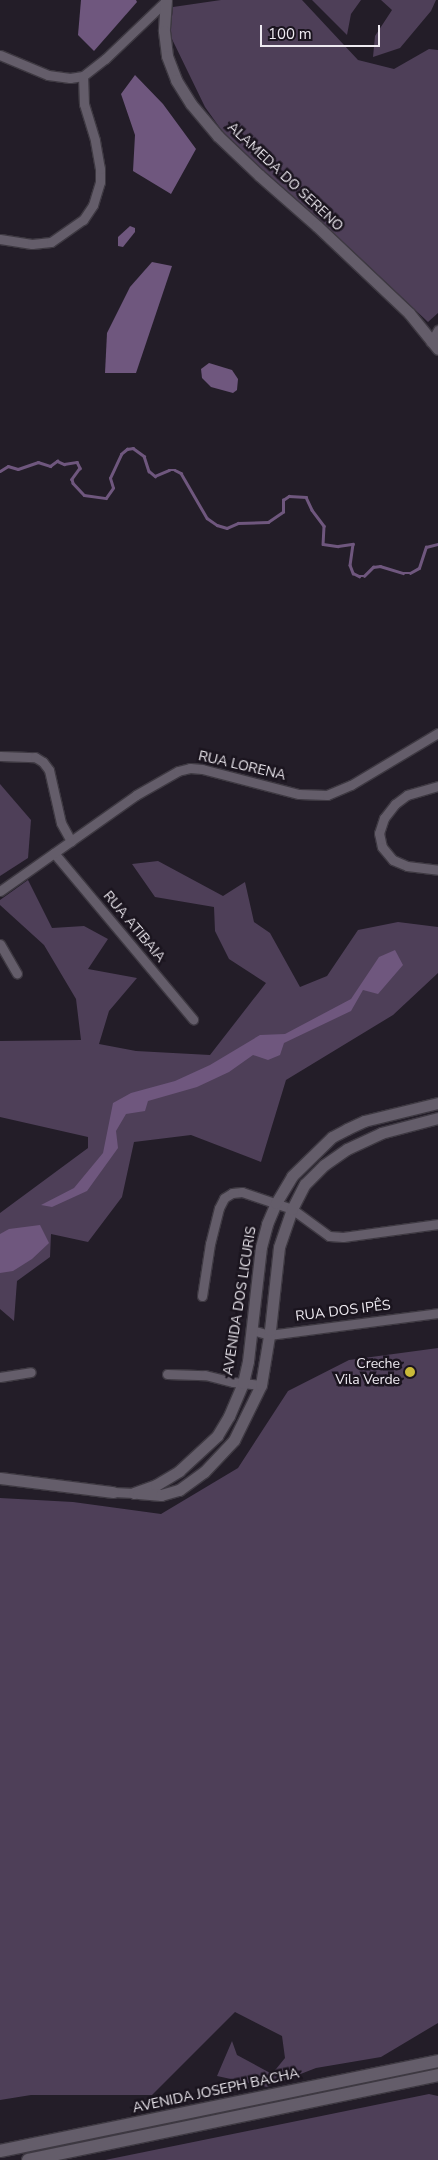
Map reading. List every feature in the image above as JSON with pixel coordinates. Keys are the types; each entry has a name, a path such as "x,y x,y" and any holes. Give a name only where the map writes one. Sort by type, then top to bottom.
{"main road":[{"name":"AVENIDA JOSEPH BACHA","path":"0,2152 438,2061"},
{"name":"AVENIDA JOSEPH BACHA","path":"28,2160 438,2076"}],"street":[{"path":"0,55 48,75 70,78 82,76 105,59 166,1"},
{"name":"ALAMEDA DO SERENO","path":"166,1 164,31 167,56 176,80 191,104 218,136 259,176 317,226 409,313 435,346"},
{"path":"0,239 32,244 51,242 83,220 93,205 100,182 100,169 95,140 84,104 82,76"},
{"path":"435,346 438,330"},
{"name":"RUA LORENA","path":"0,891 136,795 166,777 190,768 217,772 266,787 299,794 327,795 352,785 438,733"},
{"path":"0,756 35,757 43,762 49,770 60,823 71,841"},
{"path":"438,786 407,795 395,804 384,818 380,833 382,847 393,860 407,866 438,870"},
{"name":"RUA ATIBAIA","path":"54,853 193,1019"},
{"path":"0,944 17,973"},
{"name":"AVENIDA DOS LICURIS","path":"134,1493 156,1485 179,1471 210,1442 229,1416 243,1383 252,1330 261,1247 267,1224 276,1203 292,1176 332,1138 364,1121 438,1103"},
{"name":"AVENIDA DOS LICURIS","path":"113,1492 161,1495 179,1490 204,1472 234,1440 261,1385 279,1247 292,1209 305,1184 324,1165 347,1149 380,1133 438,1118"},
{"path":"202,1296 213,1229 224,1198 232,1193 242,1192 292,1209 329,1236 343,1237 438,1224"},
{"name":"RUA DOS IPÊS","path":"252,1330 269,1335 438,1313"},
{"path":"0,1377 31,1372"},
{"path":"167,1374 205,1375 261,1385"},
{"path":"0,1478 113,1492"}],"shaded area":[{"path":"81,0 136,0 137,2 94,51 78,35"},
{"path":"221,0 302,0 358,60 394,69 429,49 438,50 438,313 428,322 355,253 230,142 205,107 170,35 173,7"},
{"path":"312,0 361,0 351,14 347,35"},
{"path":"381,0 436,0 431,11 400,48 373,57 375,36 392,10"},
{"path":"135,75 163,104 196,149 171,194 133,171 135,135 121,94"},
{"path":"130,226 135,228 135,232 123,247 118,246 118,237"},
{"path":"152,262 172,266 136,373 105,373 107,333 130,287"},
{"path":"209,363 232,370 238,379 237,390 233,393 211,387 202,378 201,369"},
{"path":"0,784 31,820 28,858 0,876"},
{"path":"158,861 223,896 245,882 254,922 270,933 300,987 327,976 358,930 398,922 438,927 438,973 393,1015 286,1080 261,1162 191,1135 134,1142 122,1197 88,1242 51,1234 50,1257 17,1281 14,1321 0,1309 0,1213 88,1148 88,1137 0,1117 0,1041 81,1040 76,999 44,945 0,905 0,900 28,880 52,928 84,926 108,939 88,969 137,978 109,1011 99,1044 136,1051 210,1055 266,983 229,959 215,931 214,907 155,897 132,864"},
{"path":"395,950 403,965 378,994 363,990 351,1011 284,1043 280,1055 268,1060 253,1055 229,1072 197,1087 148,1101 145,1111 126,1114 116,1131 118,1148 87,1191 52,1207 41,1205 74,1188 103,1153 113,1103 131,1093 175,1081 210,1065 260,1035 285,1034 351,999 379,957"},
{"path":"40,1225 49,1243 32,1259 13,1271 0,1273 0,1234 9,1229"},
{"path":"438,1348 438,2023 381,2057 316,2068 267,2087 217,2076 232,2041 237,2055 272,2074 285,2058 282,2036 235,2012 152,2095 31,2095 0,2100 0,1498 73,1502 161,1514 238,1468 288,1391 349,1360"},
{"path":"429,2094 438,2096 438,2160 105,2160"}],"waterway":[{"path":"0,471 8,466 18,469 38,462 50,466 57,461 64,464 77,462 80,468 72,479 73,483 84,495 106,498 113,488 110,478 121,454 127,449 133,448 144,456 149,471 155,476 169,470 181,473 207,518 217,525 227,528 238,523 268,522 283,512 283,500 289,496 306,497 312,510 324,526 323,544 338,546 353,544 350,565 353,573 359,576 364,576 373,567 380,566 403,573 410,573 419,568 426,547 438,544"}],"place":[{"name":"Creche Vila Verde","path":"410,1372"}]}
